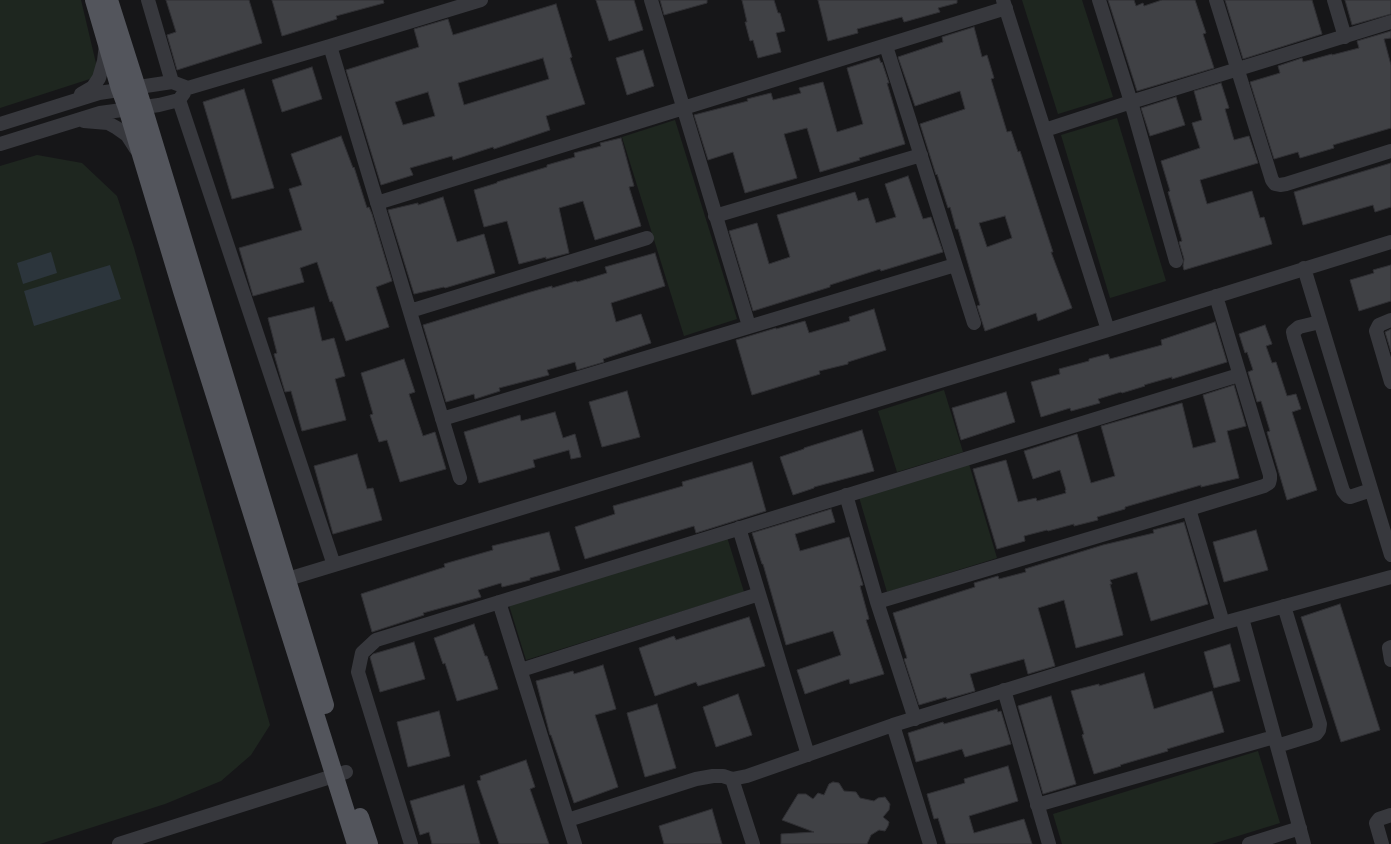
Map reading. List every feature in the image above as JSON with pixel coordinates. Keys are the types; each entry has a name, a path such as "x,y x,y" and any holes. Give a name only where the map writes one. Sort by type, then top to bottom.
{"main road":[{"path":"94,0 106,41 128,88 135,108 340,774 356,844"},
{"path":"109,0 128,88"},
{"path":"135,108 142,157 280,582"},
{"path":"340,774 369,844"}],"street":[{"path":"148,0 172,82"},
{"path":"651,0 749,326"},
{"path":"1099,0 1131,102 1176,260"},
{"path":"1216,0 1272,180 1275,184 1286,184 1391,151"},
{"path":"1334,0 1345,37"},
{"path":"0,144 100,113 179,100 188,88 476,1"},
{"path":"377,203 886,46 1005,4 1108,330"},
{"path":"1044,130 1391,22"},
{"path":"67,103 93,87 99,78 104,61 106,41"},
{"path":"330,46 460,478"},
{"path":"886,46 974,323"},
{"path":"0,124 99,93 172,82 188,88"},
{"path":"179,100 334,565"},
{"path":"74,121 108,123 127,135 142,157"},
{"path":"715,216 921,155"},
{"path":"410,311 647,238"},
{"path":"280,582 1108,330 1391,242"},
{"path":"442,419 955,265"},
{"path":"1304,268 1391,555"},
{"path":"877,602 1189,509 1264,486 1269,482 1270,479 1216,296"},
{"path":"1391,320 1379,326 1376,331 1391,382"},
{"path":"1320,322 1298,327 1293,332 1294,337 1343,491 1347,496 1350,496 1372,490"},
{"path":"411,844 358,672 362,653 376,640 1239,375"},
{"path":"846,496 877,602 915,719"},
{"path":"1189,509 1223,623"},
{"path":"739,528 808,755"},
{"path":"568,820 696,779 723,776 732,779 747,776 893,725 1004,690 1223,623 1391,577"},
{"path":"520,670 759,594"},
{"path":"499,602 575,844"},
{"path":"1037,805 1275,741 1316,734 1319,730 1320,724 1284,606"},
{"path":"1242,618 1304,844"},
{"path":"1391,647 1389,648 1391,660"},
{"path":"1004,690 1049,844"},
{"path":"893,725 930,844"},
{"path":"119,844 340,774"},
{"path":"732,779 753,844"},
{"path":"1384,837 1376,823 1379,818 1391,814"},
{"path":"1249,844 1300,828"}],"shaded area":[{"path":"0,0 81,0 99,76 0,108"},
{"path":"1022,0 1082,0 1113,97 1058,114"},
{"path":"1117,118 1166,281 1110,298 1061,135"},
{"path":"675,120 737,319 684,336 622,137"},
{"path":"37,155 82,163 117,196 134,248 270,725 251,755 221,781 165,804 40,844 0,844 0,166"},
{"path":"51,252 57,273 23,284 17,263"},
{"path":"110,265 121,299 34,326 24,291"},
{"path":"944,390 963,452 897,472 878,411"},
{"path":"969,464 997,558 887,592 859,497"},
{"path":"727,537 744,592 526,660 509,605"},
{"path":"1258,751 1280,823 1212,844 1062,844 1053,814"}],"building":[{"path":"166,0 249,0 262,43 177,70 167,35 176,32"},
{"path":"272,0 383,0 384,3 336,16 337,19 282,36"},
{"path":"596,0 634,0 643,30 609,41"},
{"path":"660,0 707,0 707,3 664,15"},
{"path":"742,0 774,0 778,13 780,13 785,31 776,33 781,52 758,58 753,40 750,41 745,22 747,22"},
{"path":"818,0 957,0 957,3 938,8 940,12 904,22 902,17 857,29 858,33 828,41"},
{"path":"1108,0 1134,0 1136,6 1143,3 1144,6 1162,0 1195,0 1206,33 1203,34 1214,68 1137,91"},
{"path":"1225,0 1312,0 1322,34 1243,59"},
{"path":"1345,0 1391,0 1391,14 1352,25"},
{"path":"556,4 572,57 570,58 585,104 546,116 550,130 494,149 493,147 453,160 452,156 410,168 413,175 381,185 346,70 419,47 414,29 448,19 453,35","holes":["543,58 549,79 464,105 458,83","428,92 435,116 403,125 395,102"]},
{"path":"974,27 982,57 987,55 994,78 991,79 1007,132 1011,131 1018,152 1020,151 1053,252 1051,252 1072,308 1038,321 1036,313 985,331 977,306 980,305 958,229 956,229 950,207 948,208 937,174 936,175 920,124 965,109 960,91 915,106 898,57 943,42 942,37","holes":["1005,216 1012,238 987,247 979,223"]},
{"path":"1391,31 1391,38 1384,39 1391,65 1391,128 1333,145 1334,148 1300,158 1298,152 1274,159 1250,82 1280,73 1278,66 1302,58 1303,62 1359,48 1357,41"},
{"path":"643,50 654,86 627,95 616,58"},
{"path":"879,58 881,63 882,62 889,83 887,83 905,144 820,172 807,128 784,134 797,178 745,193 733,152 708,160 694,115 748,101 747,99 771,93 773,100 801,93 799,88 823,82 837,132 863,124 847,68"},
{"path":"312,67 322,99 282,112 272,80"},
{"path":"1221,83 1229,108 1225,109 1234,140 1249,136 1258,163 1200,180 1207,204 1252,191 1260,218 1264,217 1272,244 1184,270 1184,259 1179,242 1182,241 1161,161 1200,148 1192,123 1202,120 1194,91"},
{"path":"244,89 274,188 232,199 203,102"},
{"path":"1176,97 1185,125 1150,136 1141,108"},
{"path":"341,136 353,168 354,167 367,208 369,207 372,214 392,281 376,287 389,327 346,341 332,301 330,302 317,262 300,268 304,282 253,296 239,248 302,230 289,189 302,185 291,154"},
{"path":"621,138 634,186 629,187 641,226 595,240 583,201 559,208 569,253 519,264 507,221 484,227 474,190 547,167 547,165 575,157 574,153 601,146 600,143"},
{"path":"1391,163 1391,207 1375,212 1373,205 1303,225 1294,192"},
{"path":"908,176 923,219 931,217 943,252 881,271 880,269 830,285 830,287 753,311 729,231 757,223 769,264 790,257 777,215 855,192 858,201 868,198 876,223 896,217 885,184"},
{"path":"443,197 457,242 484,234 495,273 445,288 414,294 388,210 418,203 418,205"},
{"path":"655,253 665,286 611,303 616,322 641,314 651,343 603,359 604,362 577,370 575,362 547,370 549,375 499,388 500,391 475,399 474,394 446,402 423,325 527,293 552,286 552,288 576,281 577,282 607,273 605,267"},
{"path":"1391,265 1391,301 1359,311 1350,280 1374,273 1373,270"},
{"path":"314,307 322,341 334,338 345,376 335,379 346,420 302,431 291,391 285,392 274,354 277,353 268,318"},
{"path":"874,309 886,350 848,362 848,364 819,371 820,374 752,395 736,340 805,321 809,333 850,321 849,317"},
{"path":"1215,322 1227,362 1098,399 1100,403 1071,411 1070,408 1041,417 1031,382 1060,374 1059,369 1089,361 1089,359 1108,354 1110,359 1162,345 1161,340"},
{"path":"1265,325 1272,344 1266,346 1272,363 1276,362 1287,396 1296,394 1301,409 1292,412 1317,490 1287,500 1267,432 1270,431 1261,401 1257,402 1248,372 1253,370 1247,352 1245,353 1239,334"},
{"path":"1391,329 1391,352 1385,332"},
{"path":"404,359 415,392 409,394 423,436 435,432 446,469 400,482 387,440 379,442 370,415 373,414 361,373"},
{"path":"1234,385 1246,426 1227,431 1239,478 1201,487 1201,485 1125,507 1125,509 1097,517 1098,520 1024,536 1025,541 997,549 973,469 1006,460 1018,502 1036,498 1037,501 1066,493 1060,470 1033,479 1024,451 1077,434 1091,483 1115,476 1101,426 1182,403 1193,448 1216,442 1203,395"},
{"path":"627,391 640,437 602,447 589,402"},
{"path":"1006,392 1015,422 961,440 952,408"},
{"path":"555,412 563,438 575,434 581,457 571,459 569,450 533,460 535,467 479,483 464,432 520,415 521,421"},
{"path":"862,430 874,471 814,487 793,495 780,457"},
{"path":"357,454 367,489 373,488 382,520 333,534 314,466"},
{"path":"752,462 766,511 696,533 694,526 585,559 575,527 615,514 613,506 683,486 682,482"},
{"path":"831,509 835,522 795,534 800,551 849,537 863,585 860,586 869,619 866,620 884,674 850,684 849,679 805,694 797,670 841,655 833,631 786,645 763,564 752,533"},
{"path":"1184,522 1208,604 1151,621 1137,572 1110,580 1123,635 1076,648 1064,600 1038,608 1055,666 1028,674 1024,659 970,674 975,691 947,699 946,697 919,705 904,659 907,658 893,613 975,587 974,583 998,576 999,579 1026,572 1025,569 1103,545 1154,533 1153,530"},
{"path":"1256,530 1268,570 1224,582 1213,542"},
{"path":"549,532 560,570 502,587 501,583 478,590 481,597 423,613 424,615 372,632 361,594 445,567 444,564 493,550 492,546"},
{"path":"1340,604 1380,730 1341,742 1301,617"},
{"path":"749,617 765,666 698,686 696,682 655,696 639,648 674,636 676,640"},
{"path":"474,624 498,689 457,701 445,663 443,664 434,638"},
{"path":"414,642 425,679 380,692 370,657 373,654"},
{"path":"1230,644 1240,681 1214,688 1204,652"},
{"path":"603,665 616,709 595,715 618,787 574,803 550,735 536,681 573,671 574,674"},
{"path":"1144,673 1154,709 1212,691 1224,732 1167,749 1168,751 1094,774 1071,691 1099,684 1099,686"},
{"path":"738,694 752,735 716,747 703,707"},
{"path":"1051,696 1076,784 1043,794 1018,706"},
{"path":"657,704 676,768 645,777 627,713"},
{"path":"997,709 998,712 1001,711 1011,744 965,757 962,749 916,762 908,733 943,722 944,724"},
{"path":"439,711 450,756 408,767 397,722"},
{"path":"526,760 535,787 530,789 549,844 499,844 477,781 481,780 480,776"},
{"path":"1008,766 1018,801 969,816 974,833 1024,819 1032,844 946,844 938,818 934,819 927,794 965,783 964,779"},
{"path":"833,782 839,783 844,791 856,792 860,798 874,801 878,798 885,797 890,804 889,810 883,817 889,822 885,831 879,830 871,835 867,844 781,844 781,834 814,832 782,820 798,794 806,794 813,799 818,793 824,795 829,784"},
{"path":"464,785 480,844 432,844 429,832 420,835 410,801"},
{"path":"712,809 722,844 664,844 659,826"}]}
